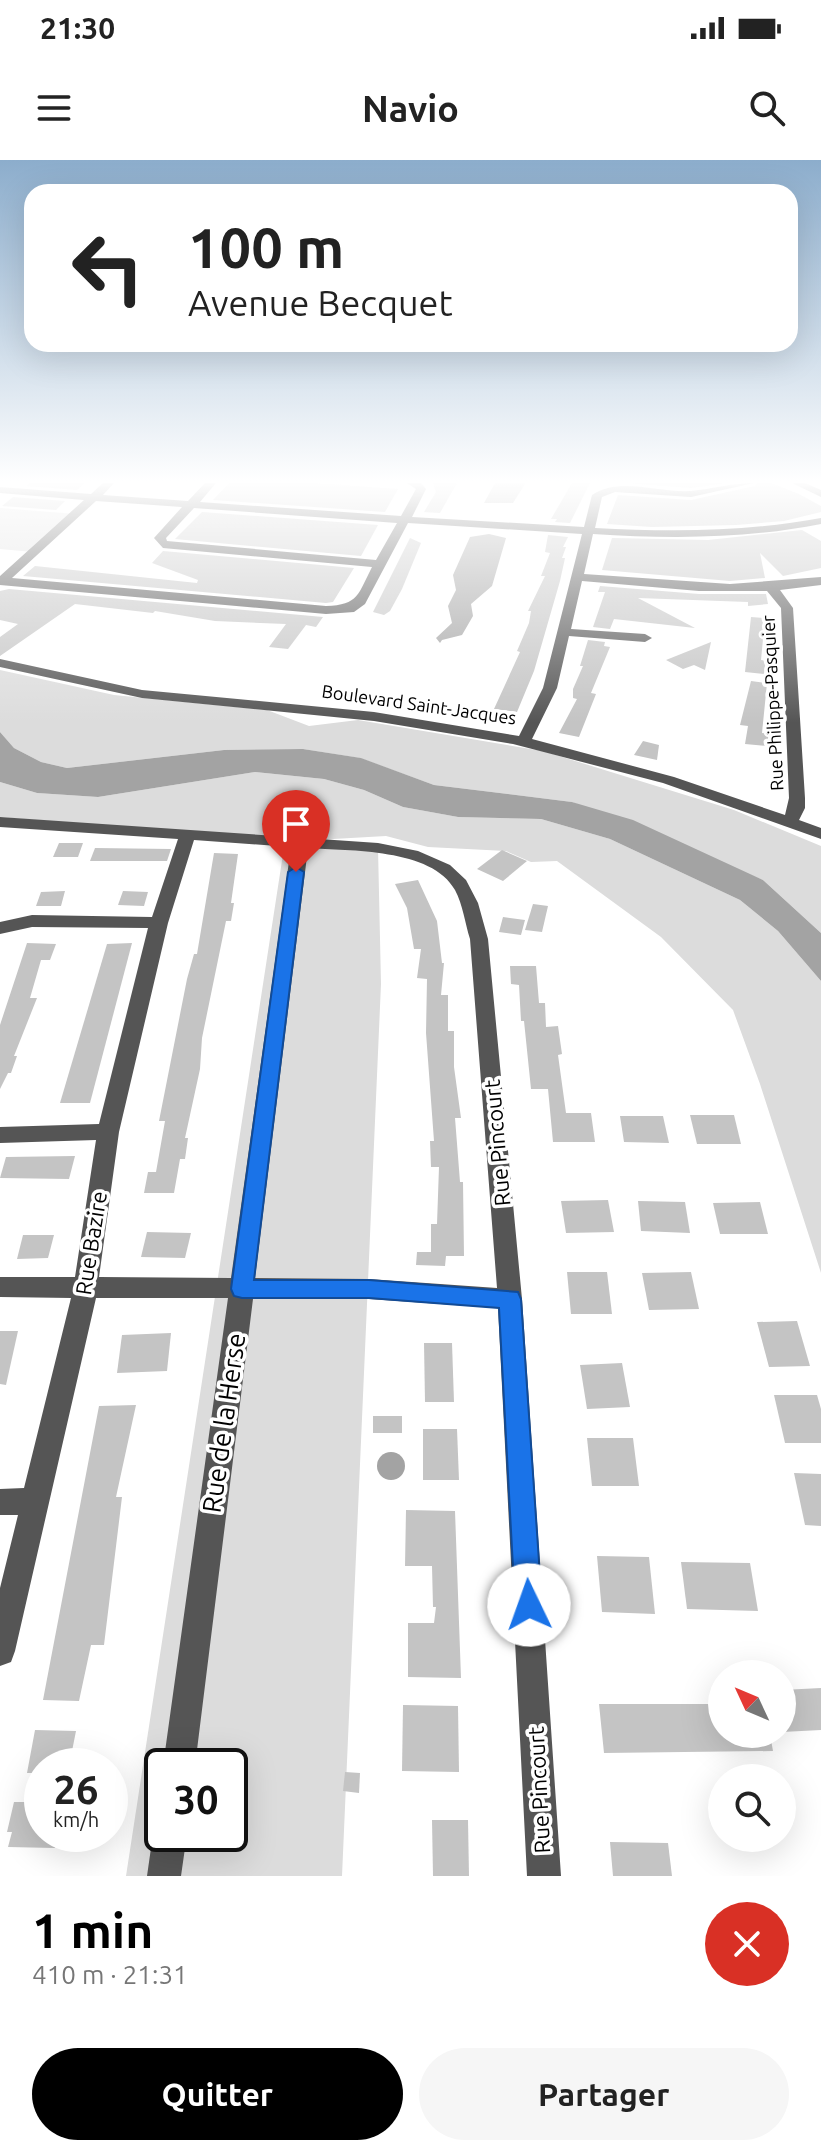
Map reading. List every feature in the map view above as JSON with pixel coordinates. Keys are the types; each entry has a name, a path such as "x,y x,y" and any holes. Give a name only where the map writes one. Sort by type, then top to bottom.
{"street":[{"path":"1,581 21,563"},
{"path":"1,581 339,610 349,609 360,601 380,564 370,563"},
{"path":"524,740 550,688 580,563"},
{"path":"577,577 716,587 771,587 821,581"},
{"name":"Rue Philippe-Pasquier","path":"771,587 787,608 797,798 797,808 790,822"},
{"path":"564,632 645,638"},
{"name":"Boulevard Saint-Jacques","path":"0,663 66,680 144,694 398,720 524,740 669,779 821,834"},
{"name":"Rue Pincourt","path":"0,822 378,848 414,855 441,868 460,884 479,939 510,1299 544,1876"},
{"name":"Rue Bazire","path":"0,1651 86,1286 108,1132 159,923 187,836"},
{"name":"Rue de la Herse","path":"181,1748 300,842"},
{"path":"0,928 32,921 159,923"},
{"path":"0,1135 108,1132"},
{"path":"0,1287 369,1289 510,1299"},
{"path":"0,1502 36,1501"},
{"path":"164,1876 167,1852"}],"shaded area":[{"path":"458,563 499,563 492,586 471,604 473,616 462,635 440,643 436,638 452,623 448,606 456,590 453,575"},
{"path":"0,670 114,695 267,710 309,726 358,720 543,751 734,810 821,846 821,933 763,880 572,802 434,785 360,758 303,749 224,750 67,768 41,762 14,748 0,732"},
{"path":"0,732 14,748 41,762 67,768 224,750 303,749 361,758 434,785 572,802 633,820 763,880 821,933 821,981 778,931 740,900 610,839 541,819 458,817 403,807 364,790 324,779 255,772 98,797 37,793 0,782"},
{"path":"255,772 324,779 364,790 403,807 458,817 541,819 610,839 740,900 778,931 821,981 821,1273 733,1010 661,937 557,861 531,862 506,851 428,847 386,836 298,841 378,848 381,984 342,1876 126,1876 144,1759 144,1852 248,1852 248,1748 146,1748 285,841 0,817 0,782 37,793 98,797"},
{"path":"391,1452 401,1456 405,1466 401,1476 391,1480 381,1476 377,1466 381,1456"}],"building":[{"path":"152,563 299,563 354,568 333,602 326,603 23,576 35,566 197,583 198,580"},
{"path":"397,563 413,563 390,611 384,615 373,612"},
{"path":"546,563 564,563 534,671 517,712 494,709 520,652 517,651 529,623 531,611 528,611 545,576 541,576"},
{"path":"604,563 762,563 765,578 730,581 602,570"},
{"path":"770,563 821,563 821,568 783,576"},
{"path":"600,586 699,594 766,594 768,604 748,606 748,602 638,598 695,628 614,619 610,629 593,627 605,592 598,592"},
{"path":"9,589 323,617 316,627 306,625 288,649 269,647 286,624 215,621 155,611 75,604 0,656 0,637 18,624 0,620 0,591"},
{"path":"751,617 765,618 761,660 766,661 764,674 745,672"},
{"path":"588,640 605,642 604,646 610,647 591,693 596,694 579,737 559,733 577,699 573,698 573,689 583,666 580,666"},
{"path":"711,642 705,670 694,665 683,669 666,660"},
{"path":"751,681 767,683 762,733 769,734 767,746 745,744 748,726 740,725"},
{"path":"643,741 659,745 657,760 634,755"},
{"path":"59,843 83,843 78,857 53,857"},
{"path":"95,848 171,849 167,861 90,861"},
{"path":"502,850 527,861 503,881 477,869"},
{"path":"214,853 238,854 231,903 234,903 231,921 226,921 202,1038 200,1069 185,1138 188,1138 185,1159 180,1159 174,1193 144,1193 148,1172 156,1172 165,1121 159,1121 187,979 194,954 197,954"},
{"path":"418,880 437,921 444,963 441,995 448,995 448,1031 454,1031 454,1067 461,1118 455,1118 460,1182 463,1182 464,1256 446,1256 445,1266 416,1265 417,1252 431,1252 431,1224 437,1224 439,1167 431,1167 430,1141 434,1141 426,1033 427,979 417,978 421,949 414,949 407,908 395,884"},
{"path":"65,891 61,906 36,906 41,892"},
{"path":"123,891 148,892 144,906 118,905"},
{"path":"533,904 548,906 542,932 525,930"},
{"path":"503,917 525,920 521,935 499,932"},
{"path":"27,943 56,944 50,960 41,960 30,998 37,998 14,1056 17,1056 11,1073 8,1073 0,1089 0,1025"},
{"path":"132,943 90,1103 60,1103 107,944"},
{"path":"510,966 536,966 539,1003 545,1003 546,1027 558,1026 562,1054 558,1055 566,1113 591,1113 595,1142 553,1142 548,1089 531,1089 519,985 511,984"},
{"path":"690,1115 734,1115 741,1144 697,1144"},
{"path":"620,1116 663,1116 669,1143 624,1142"},
{"path":"75,1156 69,1179 0,1178 6,1157"},
{"path":"608,1200 614,1232 566,1233 561,1201"},
{"path":"638,1201 685,1202 690,1233 641,1231"},
{"path":"760,1202 768,1234 720,1234 713,1203"},
{"path":"147,1232 191,1233 185,1258 141,1257"},
{"path":"23,1235 54,1235 48,1258 17,1259"},
{"path":"567,1272 607,1272 612,1314 571,1314"},
{"path":"691,1272 699,1309 649,1310 642,1273"},
{"path":"797,1321 810,1366 769,1367 757,1322"},
{"path":"0,1331 18,1331 6,1385 0,1384"},
{"path":"171,1333 167,1371 117,1373 122,1335"},
{"path":"424,1343 452,1343 454,1402 425,1402"},
{"path":"622,1363 630,1407 587,1409 580,1365"},
{"path":"774,1395 817,1395 821,1409 821,1443 785,1443"},
{"path":"136,1405 116,1497 122,1497 104,1645 91,1645 79,1701 43,1700 99,1406"},
{"path":"373,1416 402,1416 402,1433 373,1433"},
{"path":"423,1429 457,1429 459,1480 423,1480"},
{"path":"587,1438 633,1438 639,1486 592,1486"},
{"path":"794,1473 821,1474 821,1526 805,1525"},
{"path":"406,1510 455,1511 461,1678 408,1677 408,1623 434,1623 436,1607 433,1607 432,1566 405,1566"},
{"path":"597,1556 649,1557 655,1614 602,1612"},
{"path":"681,1562 750,1563 758,1611 687,1609"},
{"path":"821,1688 821,1730 796,1731 796,1689"},
{"path":"599,1704 708,1704 708,1748 772,1748 773,1751 604,1753"},
{"path":"403,1705 458,1706 459,1772 402,1771"},
{"path":"35,1730 76,1731 73,1748 32,1748"},
{"path":"345,1772 360,1773 359,1793 343,1791"},
{"path":"14,1802 24,1802 24,1847 8,1847 12,1832 7,1832"},
{"path":"432,1820 468,1820 469,1876 433,1876"},
{"path":"610,1842 668,1843 672,1876 613,1876"}],"route":[{"path":"296,872 242,1289 369,1289 510,1299 529,1605"}]}
